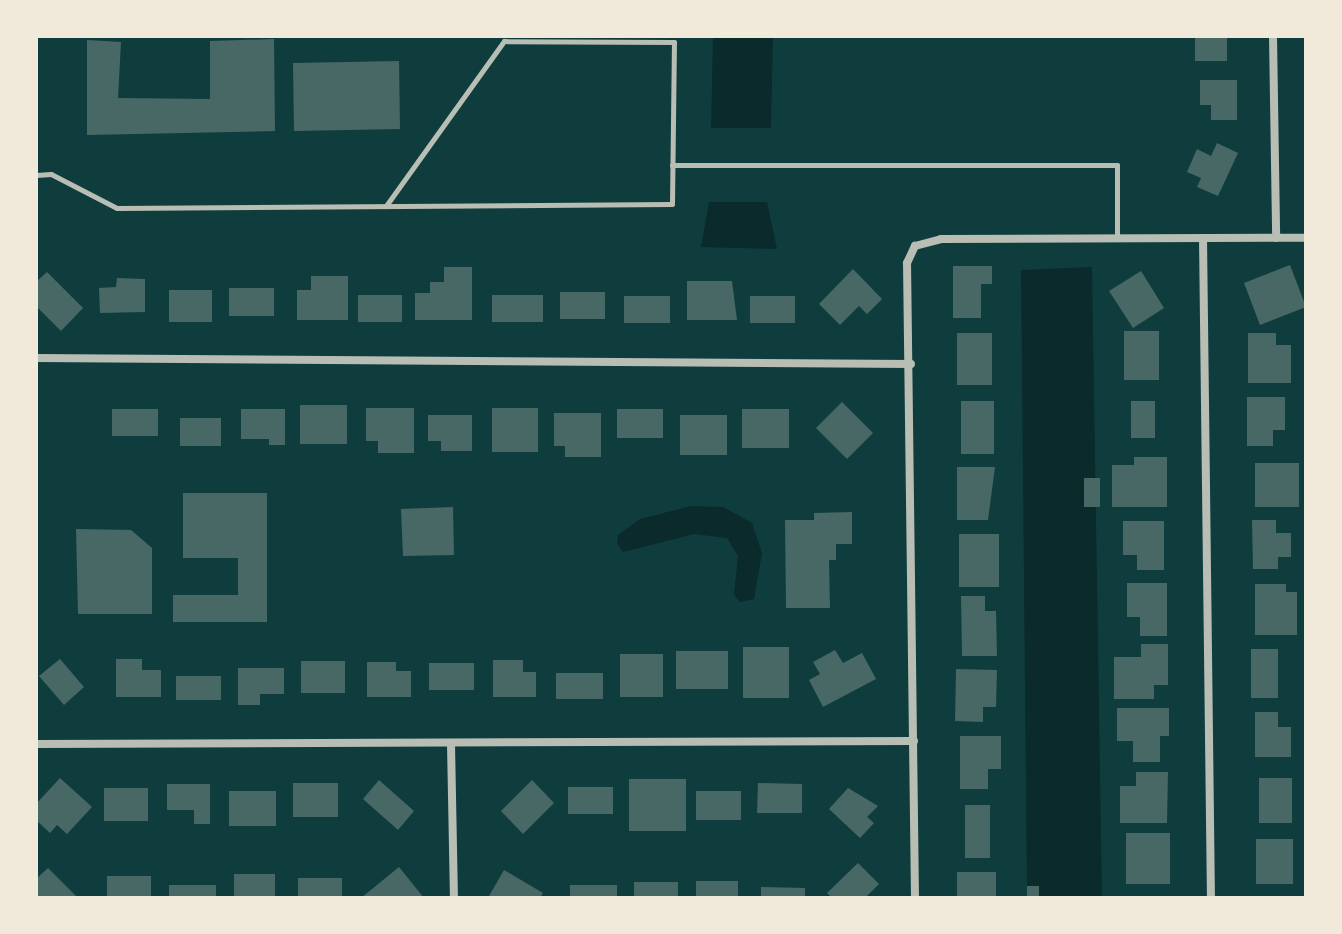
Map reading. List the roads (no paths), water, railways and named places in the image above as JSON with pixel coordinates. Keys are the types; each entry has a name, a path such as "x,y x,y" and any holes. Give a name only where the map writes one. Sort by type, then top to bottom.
{"street":[{"path":"1273,36 1276,238"},
{"path":"1203,238 1211,898"},
{"path":"915,898 911,364 907,263 915,246 941,239 1306,238"},
{"path":"36,358 911,364"},
{"path":"36,744 914,741"},
{"path":"451,744 454,898"}],"lane":[{"path":"36,175 51,174 117,208 672,204 674,42 504,41 386,206"},
{"path":"672,165 1117,165 1117,238"}],"water":[{"path":"713,36 773,36 771,128 711,128"},
{"path":"709,202 767,202 777,249 701,247"},
{"path":"1092,267 1102,898 1027,898 1021,270"},
{"path":"691,506 723,507 752,523 762,553 754,599 740,602 734,595 738,556 727,538 694,534 623,552 617,543 618,535 640,519"}]}
